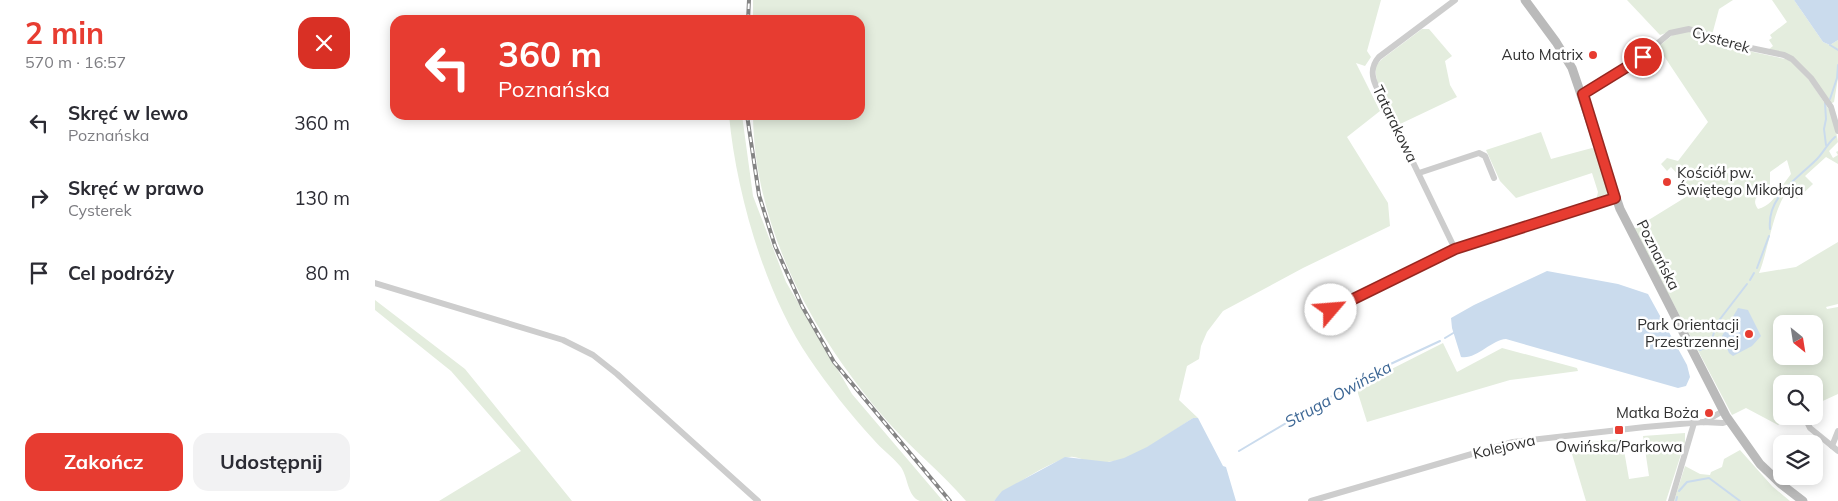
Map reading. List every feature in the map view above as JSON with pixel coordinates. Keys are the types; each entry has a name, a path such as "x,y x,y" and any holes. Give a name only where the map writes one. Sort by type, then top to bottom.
{"main road":[{"name":"Poznańska","path":"1525,0 1563,52 1583,94 1615,198 1723,411 1763,468 1803,501"}],"street":[{"name":"Tatarakowa","path":"1455,0 1384,54 1372,68 1376,86 1455,249"},
{"name":"Cysterek","path":"1583,94 1634,64 1670,33 1689,29 1746,47 1785,55 1793,60 1811,78 1831,106 1838,131"},
{"path":"1419,173 1479,152 1485,156 1494,178"},
{"path":"1331,310 1455,249 1615,198"},
{"path":"375,283 555,338 593,355 617,374 758,501"},
{"name":"Kolejowa","path":"1703,422 1723,411"},
{"name":"Kolejowa","path":"1311,501 1513,442 1703,422 1723,423 1729,421"},
{"path":"1671,501 1694,423"},
{"path":"1808,425 1835,449"},
{"path":"1835,449 1838,431"}],"green space":[{"path":"753,0 1381,0 1367,51 1371,57 1365,66 1356,63 1380,111 1347,137 1388,203 1390,226 1303,268 1223,311 1207,332 1201,346 1199,359 1187,366 1179,400 1198,418 1193,418 1150,446 1123,459 1099,462 1070,457 1053,463 1030,476 994,501 966,501 888,422 861,390 836,355 813,318 793,280 777,240 764,199 756,158 753,120 865,120 865,15 753,15"},
{"path":"1627,0 1733,0 1719,9 1712,35 1692,28 1681,28 1660,35"},
{"path":"1772,0 1794,0 1823,42 1830,45 1838,40 1838,78 1834,102 1830,104 1796,60 1768,50 1773,46 1769,40 1772,38 1770,35 1787,22"},
{"path":"1422,29 1429,29 1452,56 1445,61 1450,85 1457,97 1398,125 1377,83 1375,66"},
{"path":"1691,31 1753,52 1790,60 1810,81 1833,116 1838,142 1829,151 1833,158 1838,155 1838,164 1826,157 1805,176 1813,184 1797,199 1790,191 1800,181 1788,192 1782,186 1791,174 1787,160 1770,172 1770,188 1758,196 1755,201 1758,209 1771,202 1780,189 1785,194 1776,213 1759,273 1796,267 1838,242 1838,304 1826,307 1827,309 1838,307 1838,394 1823,401 1823,375 1773,375 1773,422 1746,408 1732,415 1634,229 1694,192 1671,167 1667,171 1661,164 1667,158 1678,161 1708,122 1658,47 1675,33"},
{"path":"730,120 743,120 753,196 786,282 852,394 943,501 920,501 916,499 910,491 903,470 876,443 839,400 793,332 766,273 755,241 738,176"},
{"path":"1541,132 1551,159 1592,148 1596,150 1610,193 1606,199 1596,201 1598,192 1592,173 1516,198 1500,181 1486,150"},
{"path":"375,300 465,369 572,501 439,501 521,451 451,371 375,310"},
{"path":"1443,343 1457,372 1502,348 1577,368 1578,371 1510,380 1367,422 1356,387"},
{"path":"1685,433 1685,442 1666,501 1586,501 1569,444 1622,439 1629,479 1649,476 1643,436"},
{"path":"1740,450 1772,486 1790,501 1674,501 1685,466 1700,474 1710,475 1711,472 1722,467 1724,459"}],"water":[{"path":"1794,0 1838,0 1838,40 1830,45 1823,42"},
{"path":"1547,271 1618,284 1648,294 1687,365 1690,377 1686,386 1678,388 1506,339 1500,340 1472,356 1461,357 1452,328 1451,318 1474,305"},
{"path":"1738,308 1748,310 1761,336 1752,346 1733,356 1729,353 1722,336"},
{"path":"1193,418 1198,418 1223,466 1226,467 1236,501 994,501 1002,491 1065,457 1109,462 1124,458 1147,447"}],"waterway":[{"path":"1830,45 1838,50"},
{"path":"1830,99 1837,78 1838,65"},
{"path":"1825,103 1826,119 1824,129 1826,145"},
{"name":"Struga Owińska","path":"1770,229 1770,218 1777,199 1818,158 1835,137"},
{"name":"Struga Owińska","path":"1757,268 1769,236"},
{"name":"Struga Owińska","path":"1750,280 1754,273"},
{"name":"Struga Owińska","path":"1700,350 1710,345 1717,323 1747,284"},
{"name":"Struga Owińska","path":"1445,338 1455,332"},
{"name":"Struga Owińska","path":"1239,451 1369,374 1440,341"},
{"path":"1679,491 1687,482 1709,478 1740,501"},
{"path":"1676,501 1677,497"}],"railway":[{"path":"748,15 749,0"},
{"path":"748,120 759,195 775,246 802,306 834,362 950,501"}],"place":[{"name":"Auto Matrix","path":"1593,55"},
{"name":"Kościół pw. Świętego Mikołaja","path":"1667,182"},
{"name":"Park Orientacji Przestrzennej","path":"1749,334"},
{"name":"Matka Boża","path":"1709,413"},
{"name":"Owińska/Parkowa","path":"1619,430"}],"route":[{"path":"1331,310 1419,265 1455,249 1615,198 1583,94 1643,57"}]}
